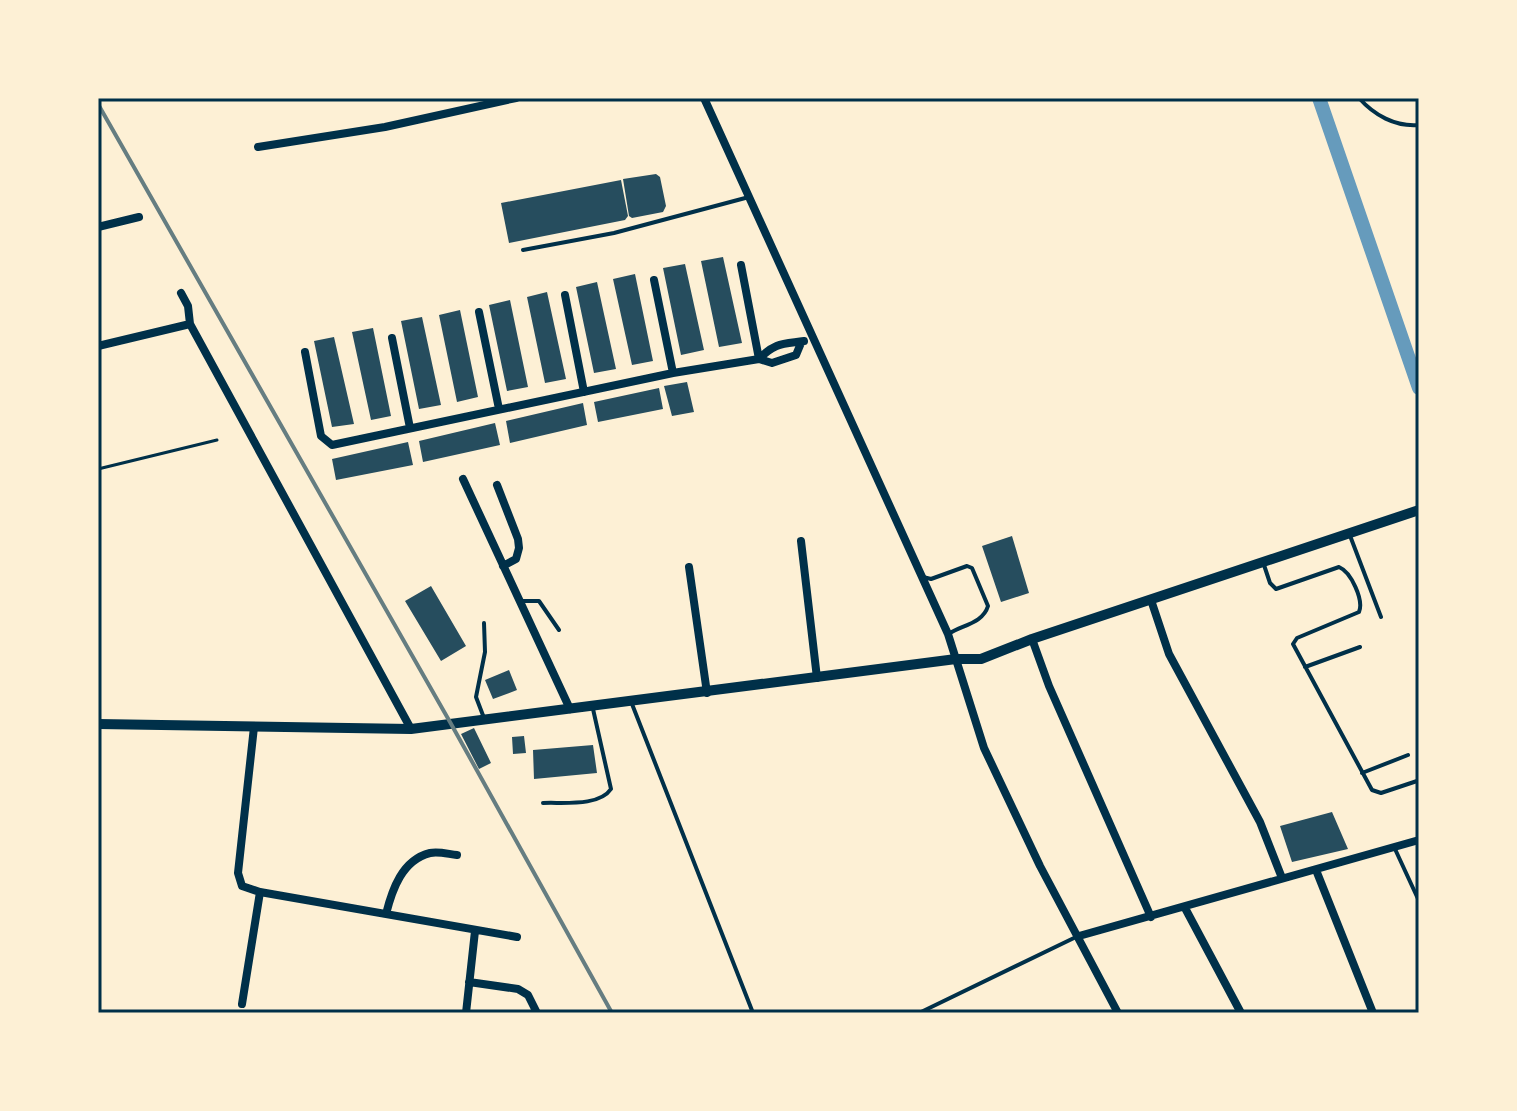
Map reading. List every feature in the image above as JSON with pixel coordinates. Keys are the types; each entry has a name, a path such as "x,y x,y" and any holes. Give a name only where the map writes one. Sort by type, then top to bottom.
{"street":[{"path":"258,147 385,127 516,98"},
{"path":"704,98 948,634 984,748 1040,866 1118,1013"},
{"path":"98,227 139,217"},
{"path":"741,265 759,359"},
{"path":"654,280 673,373"},
{"path":"181,293 188,306 190,324 411,729"},
{"path":"565,295 584,392"},
{"path":"479,312 499,409"},
{"path":"98,346 190,324"},
{"path":"392,338 410,428"},
{"path":"759,359 768,349 789,341 801,343 811,338"},
{"path":"305,352 321,436 332,445 673,373 759,359 772,363 796,355 801,343"},
{"path":"463,479 570,709"},
{"path":"497,485 519,548 516,559 503,566"},
{"path":"98,724 411,729 956,659 981,659 1032,639 1419,510"},
{"path":"801,541 817,678"},
{"path":"689,567 707,693"},
{"path":"1151,600 1169,654 1260,822 1282,878"},
{"path":"1032,639 1049,686 1151,917"},
{"path":"254,727 238,873 242,886 260,892 517,937"},
{"path":"1079,936 1419,840"},
{"path":"386,914 391,894 403,871 429,853 457,855"},
{"path":"1316,870 1373,1013"},
{"path":"242,1004 260,892"},
{"path":"1185,908 1241,1013"},
{"path":"466,1013 475,931"},
{"path":"469,982 518,989 528,995 537,1013"}],"lane":[{"path":"1359,98 1371,111 1393,122 1419,125"},
{"path":"523,250 614,233 749,197"},
{"path":"1349,533 1381,617"},
{"path":"1262,561 1270,583 1276,589 1343,567 1348,572 1361,602 1359,612 1294,640 1293,644 1372,790 1378,794 1417,781"},
{"path":"921,576 931,579 960,567 972,568 988,606 987,612 948,634"},
{"path":"519,601 539,601 559,630"},
{"path":"484,623 485,652 476,697 484,718"},
{"path":"1305,667 1360,647"},
{"path":"631,701 753,1013"},
{"path":"543,803 597,799 606,796 611,789 592,706"},
{"path":"1362,773 1408,755"},
{"path":"1394,847 1419,901"},
{"path":"919,1013 1079,936"}],"path":[{"path":"98,469 217,440"}],"building":[{"path":"656,174 660,177 666,206 663,212 632,218 629,216 623,179"},
{"path":"621,180 628,216 625,220 509,243 501,203"},
{"path":"723,257 742,343 719,347 701,261"},
{"path":"685,264 704,350 681,355 663,268"},
{"path":"635,274 653,361 632,365 613,279"},
{"path":"597,282 616,369 594,373 576,287"},
{"path":"547,292 566,379 545,383 527,297"},
{"path":"510,300 528,387 507,391 489,305"},
{"path":"460,310 478,397 457,402 439,315"},
{"path":"422,317 441,405 419,409 401,321"},
{"path":"373,328 391,416 371,420 352,332"},
{"path":"334,337 354,424 332,427 314,341"},
{"path":"687,382 694,412 672,416 664,386"},
{"path":"659,388 663,409 598,422 594,402"},
{"path":"583,403 587,425 510,443 506,421"},
{"path":"495,423 500,445 423,462 419,441"},
{"path":"408,442 413,465 336,480 332,459"},
{"path":"1012,536 1029,593 1001,602 982,546"},
{"path":"431,586 466,646 441,661 405,601"},
{"path":"509,670 517,690 493,699 485,680"},
{"path":"474,728 491,763 479,769 461,734"},
{"path":"524,736 526,753 513,754 512,737"},
{"path":"593,745 597,773 534,779 533,750"},
{"path":"1332,812 1348,849 1292,862 1280,826"}],"waterway":[{"path":"1319,98 1419,388"}],"railway":[{"path":"98,104 612,1013"}]}
